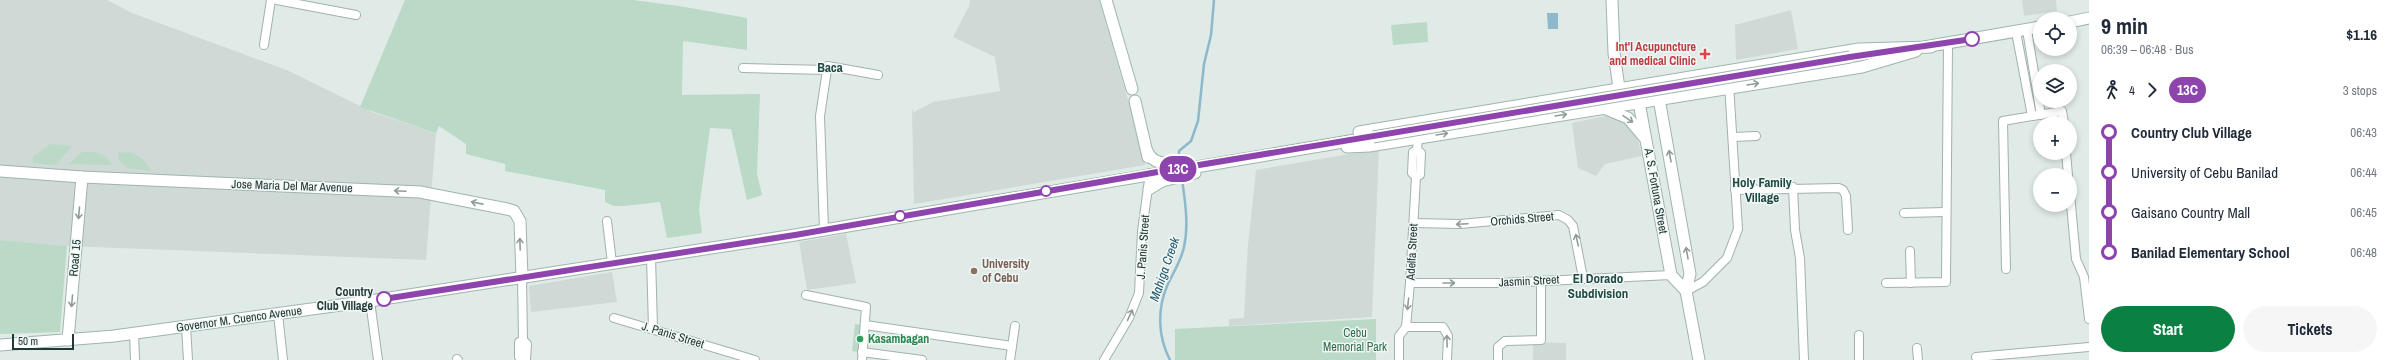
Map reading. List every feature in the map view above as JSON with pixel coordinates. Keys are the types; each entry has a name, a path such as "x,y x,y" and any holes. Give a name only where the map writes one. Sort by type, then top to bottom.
{"main road":[{"path":"1106,0 1132,89"},
{"path":"1612,0 1614,53 1621,106"},
{"path":"2077,21 2089,18"},
{"name":"Governor M. Cuenco Avenue","path":"0,345 134,333 370,301 824,230 1203,164 1850,57 1948,44 2033,29"},
{"name":"Governor M. Cuenco Avenue","path":"1306,148 1362,131 1534,104 1694,75 1859,49 1932,46"},
{"name":"Governor M. Cuenco Avenue","path":"1306,148 1367,146 1862,67 1932,46"},
{"path":"1694,75 1691,85 1697,93"},
{"name":"A. S. Fortuna Street","path":"1656,82 1690,274 1686,291 1699,360"},
{"name":"A. S. Fortuna Street","path":"1636,86 1671,275"},
{"path":"1135,101 1147,151 1150,173"},
{"path":"1534,104 1539,110 1536,119"},
{"path":"1506,108 1508,124"},
{"path":"1600,108 1616,112 1628,118 1637,126 1647,141"},
{"path":"1147,151 1156,162 1171,170 1149,188"},
{"path":"1203,164 1257,156"},
{"name":"Jose Maria Del Mar Avenue","path":"0,171 82,177 420,192 514,212 520,221 522,277"},
{"name":"Road 15","path":"68,340 82,177"},
{"path":"1671,275 1686,291"}],"street":[{"path":"264,45 271,0"},
{"path":"277,0 356,15"},
{"path":"2022,31 2033,72"},
{"path":"2022,31 2025,81 2032,116"},
{"path":"1886,283 1946,282 1948,44"},
{"path":"824,230 820,116 828,66 878,76"},
{"path":"743,68 827,70"},
{"path":"1686,291 1703,282 1728,258 1738,229 1728,70"},
{"path":"2025,81 2033,79"},
{"path":"2040,108 2041,114"},
{"path":"2006,268 2003,121 2062,111 2063,116"},
{"path":"1732,137 1756,136"},
{"name":"Adelfa Street","path":"1399,360 1399,336 1406,326 1410,283 1416,178 1412,173 1412,167 1413,152 1418,150 1418,138"},
{"name":"J. Panis Street","path":"1104,360 1130,318 1139,293 1142,231 1150,173"},
{"path":"1735,190 1793,187 1839,188 1843,190 1846,196 1848,230"},
{"path":"1793,187 1796,230 1800,258 1804,360"},
{"path":"1904,213 1946,212"},
{"path":"2072,212 2076,259 2084,277 2089,319"},
{"name":"Orchids Street","path":"1414,223 1460,224 1559,215 1568,220 1573,226 1584,278"},
{"path":"607,221 612,263"},
{"path":"1910,251 1911,283"},
{"path":"651,257 653,328"},
{"name":"Jasmin Street","path":"1410,283 1500,284 1541,280 1671,275"},
{"path":"522,277 523,340 519,342 519,358 522,360"},
{"path":"1498,360 1498,347 1504,341 1541,340 1541,280"},
{"path":"806,295 866,307 862,356 922,360"},
{"path":"370,301 378,360"},
{"path":"278,314 283,360"},
{"name":"J. Panis Street","path":"614,318 653,328 754,360"},
{"path":"865,325 1012,346"},
{"path":"186,326 188,360"},
{"path":"1010,360 1015,326"},
{"path":"1406,326 1443,327 1448,336 1447,360"},
{"path":"134,333 135,360"},
{"path":"1858,335 1859,360"},
{"path":"523,340 528,344 526,360"},
{"path":"1917,348 1918,360"},
{"path":"1976,357 2089,348"}],"shaded area":[{"path":"0,0 107,0 132,13 289,71 372,112 436,133 426,260 67,246 0,240"},
{"path":"970,0 1099,0 1143,151 1145,165 914,204 912,109 914,112 933,102 1000,91 995,57 953,37 969,6"},
{"path":"2022,0 2056,0 2057,11 2033,12 2033,15 2024,16"},
{"path":"1791,10 1798,49 1736,60 1735,25"},
{"path":"1610,115 1635,129 1642,156 1605,164 1596,176 1578,168 1572,123"},
{"path":"1379,149 1372,317 1229,326 1229,319 1244,318 1248,245 1256,170"},
{"path":"846,234 856,283 807,290 799,242"},
{"path":"612,272 617,302 531,312 529,286"},
{"path":"1533,342 1566,343 1566,360 1533,360"}],"green space":[{"path":"405,0 633,0 679,6 747,18 747,50 683,41 682,95 760,94 757,174 762,195 747,200 731,129 710,128 699,209 702,233 667,238 660,202 614,206 605,202 605,190 505,171 505,164 466,154 466,144 439,126 436,133 360,107"},
{"path":"1427,22 1428,42 1393,45 1391,25"},
{"path":"50,144 72,146 56,165 33,163 33,157"},
{"path":"82,152 100,153 109,160 112,165 69,164"},
{"path":"124,152 138,156 145,162 151,171 127,168 118,159 118,153"},
{"path":"0,240 67,246 60,332 0,334"},
{"name":"Cebu Memorial Park","path":"1376,319 1376,360 1175,360 1175,329"},
{"name":"Kasambagan","path":"855,324 868,326 865,353 852,351"}],"water":[{"path":"1547,13 1558,13 1558,29 1548,29"}],"waterway":[{"name":"Mahiga Creek","path":"1179,159 1179,151 1191,141 1198,121 1204,64 1211,35 1214,0"},
{"name":"Mahiga Creek","path":"1170,360 1161,333 1160,314 1167,286 1177,267 1184,247 1186,213 1182,179"}],"bus line":[{"name":"13C","path":"384,299 795,235 1169,170 1850,57 1972,39"}],"place":[{"name":"Int'l Acupuncture and medical Clinic","path":"1705,54"},
{"name":"University of Cebu","path":"974,271"},
{"name":"Country Club Village","path":"384,299"},
{"name":"Kasambagan","path":"860,339"}],"district":[{"name":"Baca","path":"830,67"},
{"name":"Holy Family Village","path":"1762,190"},
{"name":"El Dorado Subdivision","path":"1598,286"}]}
